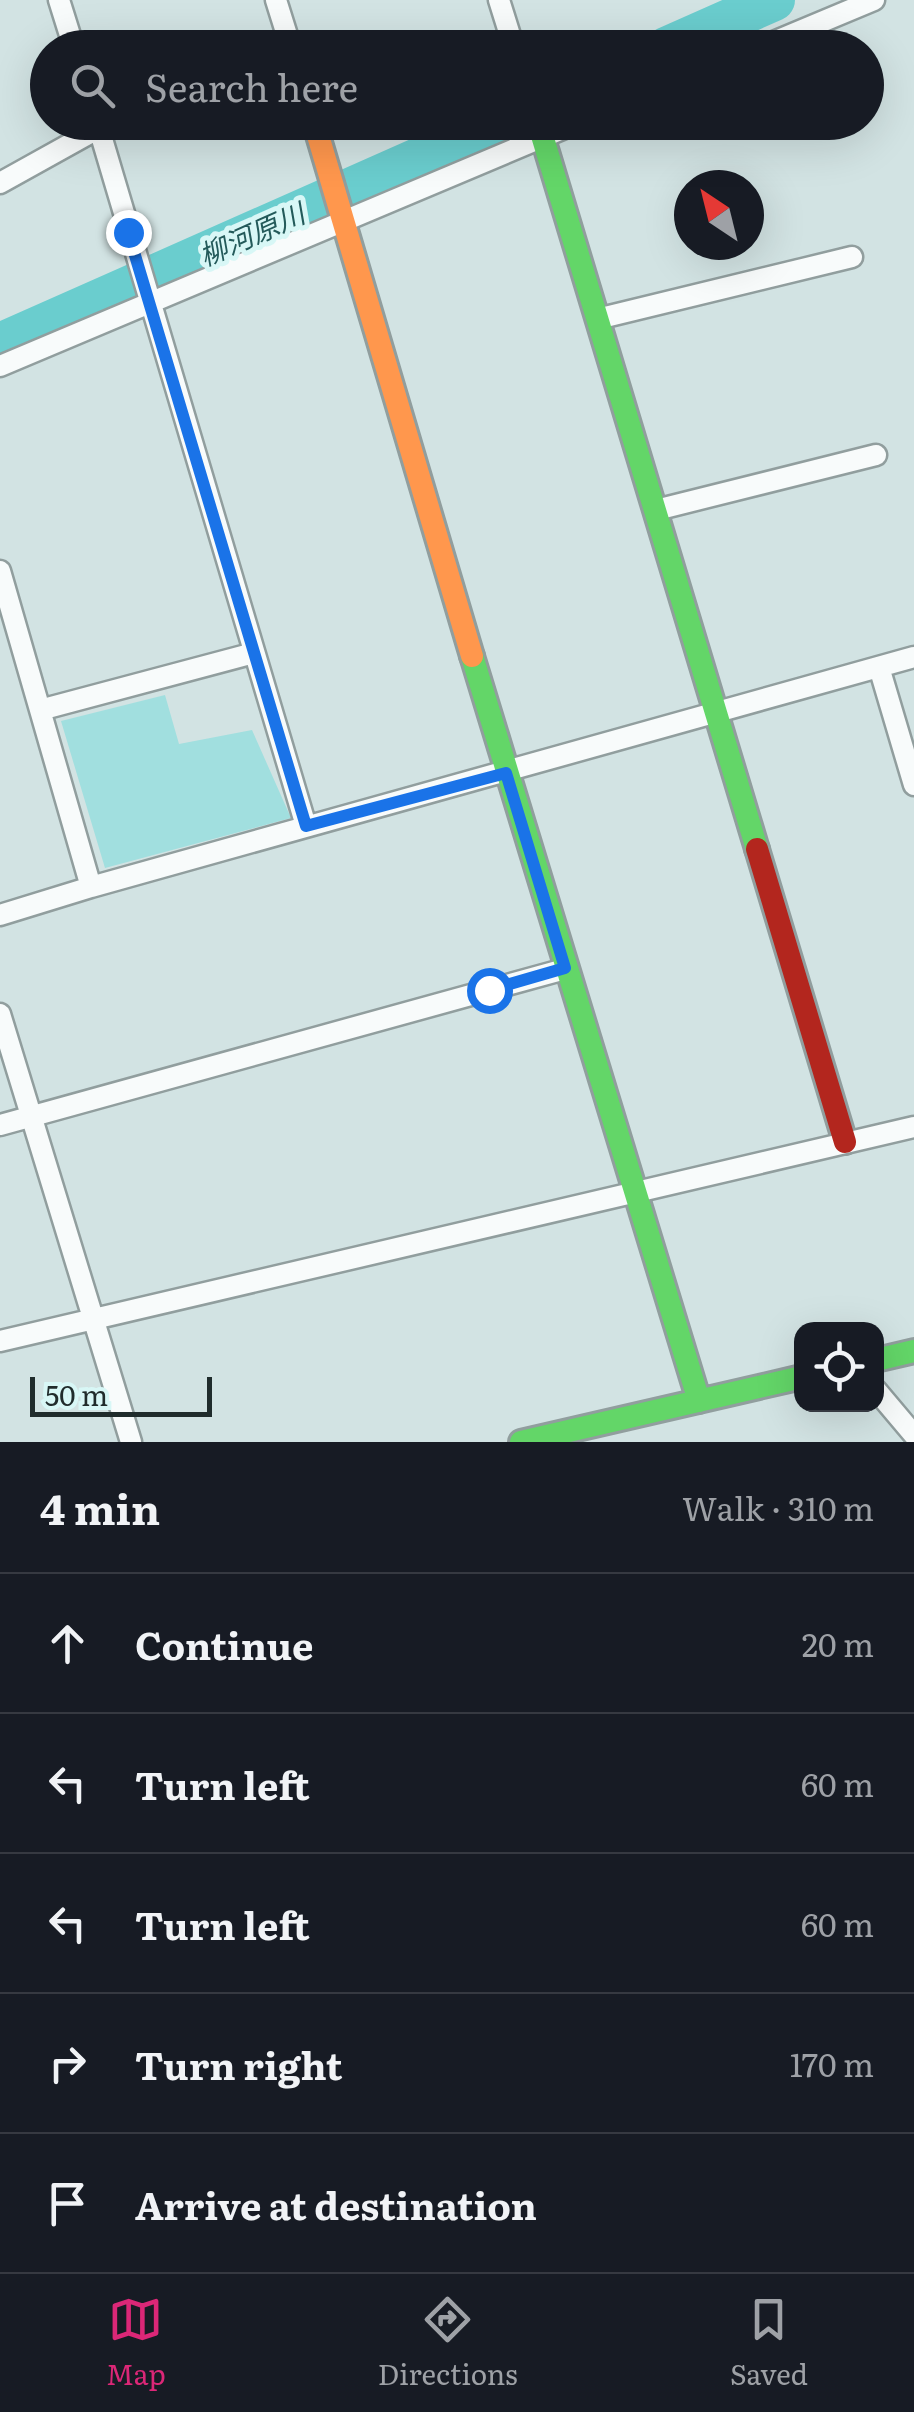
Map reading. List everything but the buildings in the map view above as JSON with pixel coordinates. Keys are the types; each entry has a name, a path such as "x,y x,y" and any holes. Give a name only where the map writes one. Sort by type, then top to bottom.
{"street":[{"path":"59,0 68,30"},
{"path":"276,0 285,30"},
{"path":"802,30 874,0"},
{"path":"505,2 510,30"},
{"path":"0,182 72,140"},
{"path":"102,140 306,826"},
{"path":"319,140 506,773 699,1401"},
{"path":"0,366 518,140"},
{"path":"543,140 846,1142"},
{"path":"597,319 852,256"},
{"path":"656,510 876,455"},
{"path":"0,571 91,886"},
{"path":"40,710 254,653"},
{"path":"0,915 91,886 914,657"},
{"path":"879,667 914,785"},
{"path":"0,1125 565,968"},
{"path":"0,1014 132,1442"},
{"path":"0,1340 914,1127"},
{"path":"884,1358 914,1351"},
{"path":"521,1442 794,1379"},
{"path":"884,1400 914,1436"}],"shaded area":[{"path":"165,695 179,744 252,730 291,818 105,868 61,721"}],"waterway":[{"name":"柳河原川","path":"706,30 774,0"},
{"name":"柳河原川","path":"0,344 460,140"}],"traffic: fast":[{"path":"543,140 757,849"},
{"path":"472,656 699,1401"},
{"path":"884,1358 914,1351"},
{"path":"521,1442 794,1379"}],"traffic: slow":[{"path":"319,140 472,656"}],"traffic: jam":[{"path":"757,849 845,1142"}],"route":[{"path":"128,232 306,826 506,773 565,968 489,990"}]}
